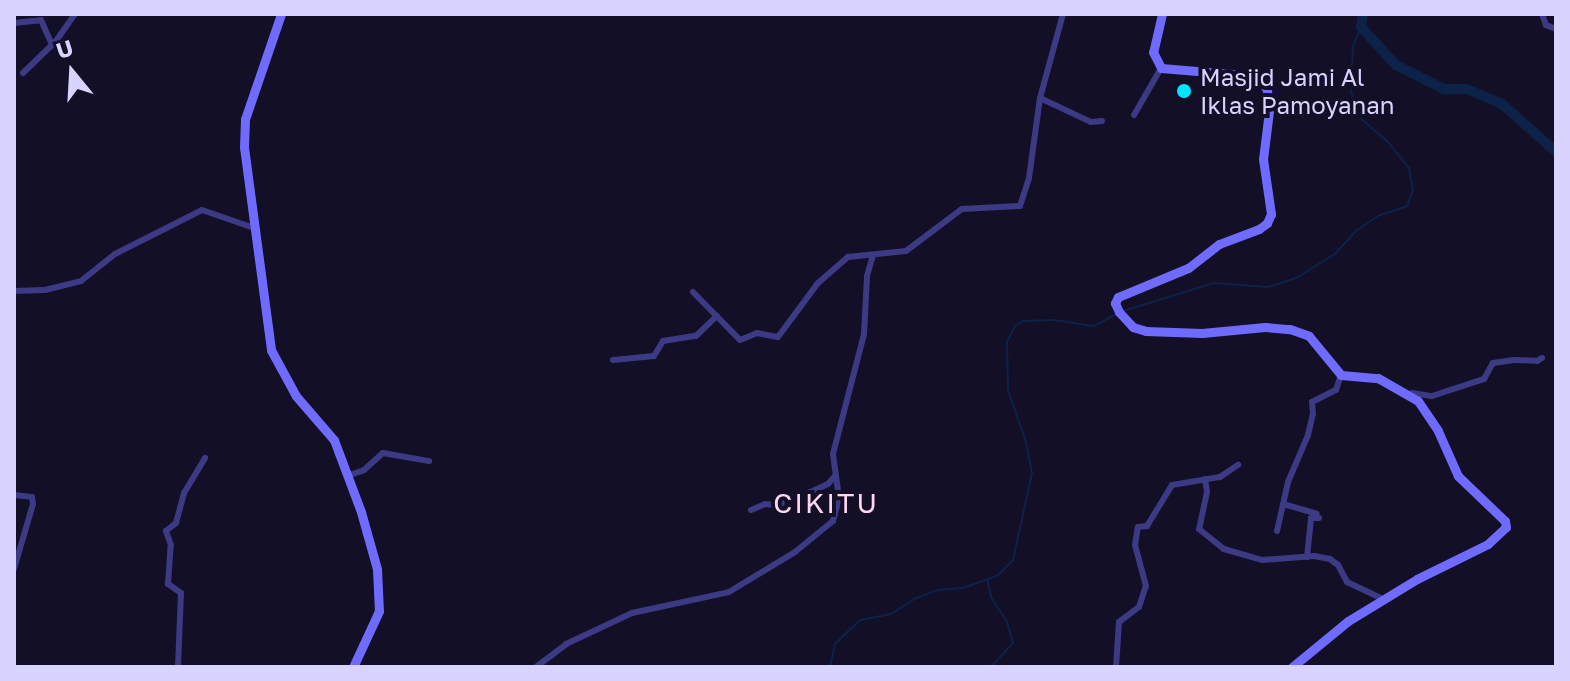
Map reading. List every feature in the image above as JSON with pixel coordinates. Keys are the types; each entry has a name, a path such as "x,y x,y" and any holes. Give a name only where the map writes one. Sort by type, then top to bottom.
{"main road":[{"path":"281,14 245,119 244,147 271,350 296,396 334,440 368,536 381,598 353,667"},
{"path":"1162,14 1153,52 1161,68 1233,73 1262,82 1268,100 1263,159 1271,218 1259,229 1217,245 1188,268 1126,292 1116,298 1116,306 1133,327 1183,333 1252,327 1290,329 1315,339 1341,375 1378,378 1404,392 1428,412 1462,482 1503,516 1506,527 1464,558 1417,579 1348,621 1292,667"}],"street":[{"path":"23,73 52,45 75,14"},
{"path":"693,292 740,340 757,333 780,336 813,289 852,255 914,248 962,209 1020,206 1029,178 1040,98 1063,14"},
{"path":"1542,14 1546,25 1556,29"},
{"path":"14,23 41,20 52,45"},
{"path":"1134,115 1161,68"},
{"path":"1040,98 1091,122 1102,121"},
{"path":"14,291 45,290 81,281 115,254 202,210 257,229"},
{"path":"536,667 566,644 632,613 729,592 795,552 837,515 839,498 833,454 846,414 848,389 858,363 873,255"},
{"path":"613,360 654,356 663,341 696,336 717,316"},
{"path":"1404,392 1432,396 1484,379 1493,363 1537,361 1542,358"},
{"path":"1277,531 1290,475 1308,435 1313,399 1336,390 1341,375"},
{"path":"347,476 370,466 378,454 429,461"},
{"path":"178,667 181,593 168,584 171,545 166,531 176,523 184,493 205,458"},
{"path":"1116,667 1119,622 1139,607 1146,586 1135,545 1138,527 1147,526 1172,485 1227,475 1238,465"},
{"path":"751,510 777,505 815,490 828,484 835,476"},
{"path":"1205,479 1207,492 1199,529 1205,536 1244,557 1278,561 1307,557 1330,559 1338,565 1347,582 1385,600"},
{"path":"14,495 32,497 33,504 14,569"},
{"path":"1283,504 1310,523"},
{"path":"1301,516 1319,516 1311,518 1307,557"}],"waterway":[{"path":"1363,14 1361,27 1396,65 1444,89 1467,89 1502,104 1556,152"},
{"path":"1123,311 1214,283 1268,287 1298,277 1335,254 1356,231 1380,215 1407,206 1413,190 1409,168 1388,142 1358,116 1351,91 1353,46 1361,27"},
{"path":"830,667 835,644 860,620 891,614 914,599 938,590 963,588 998,575 1013,560 1032,473 1026,442 1008,390 1007,342 1015,326 1023,321 1054,320 1094,326 1117,314"},
{"path":"987,579 991,597 1007,622 1013,643 991,667"}],"place":[{"name":"Masjid Jami Al Iklas Pamoyanan","path":"1184,91"}],"district":[{"name":"CIKITU","path":"826,503"}]}
